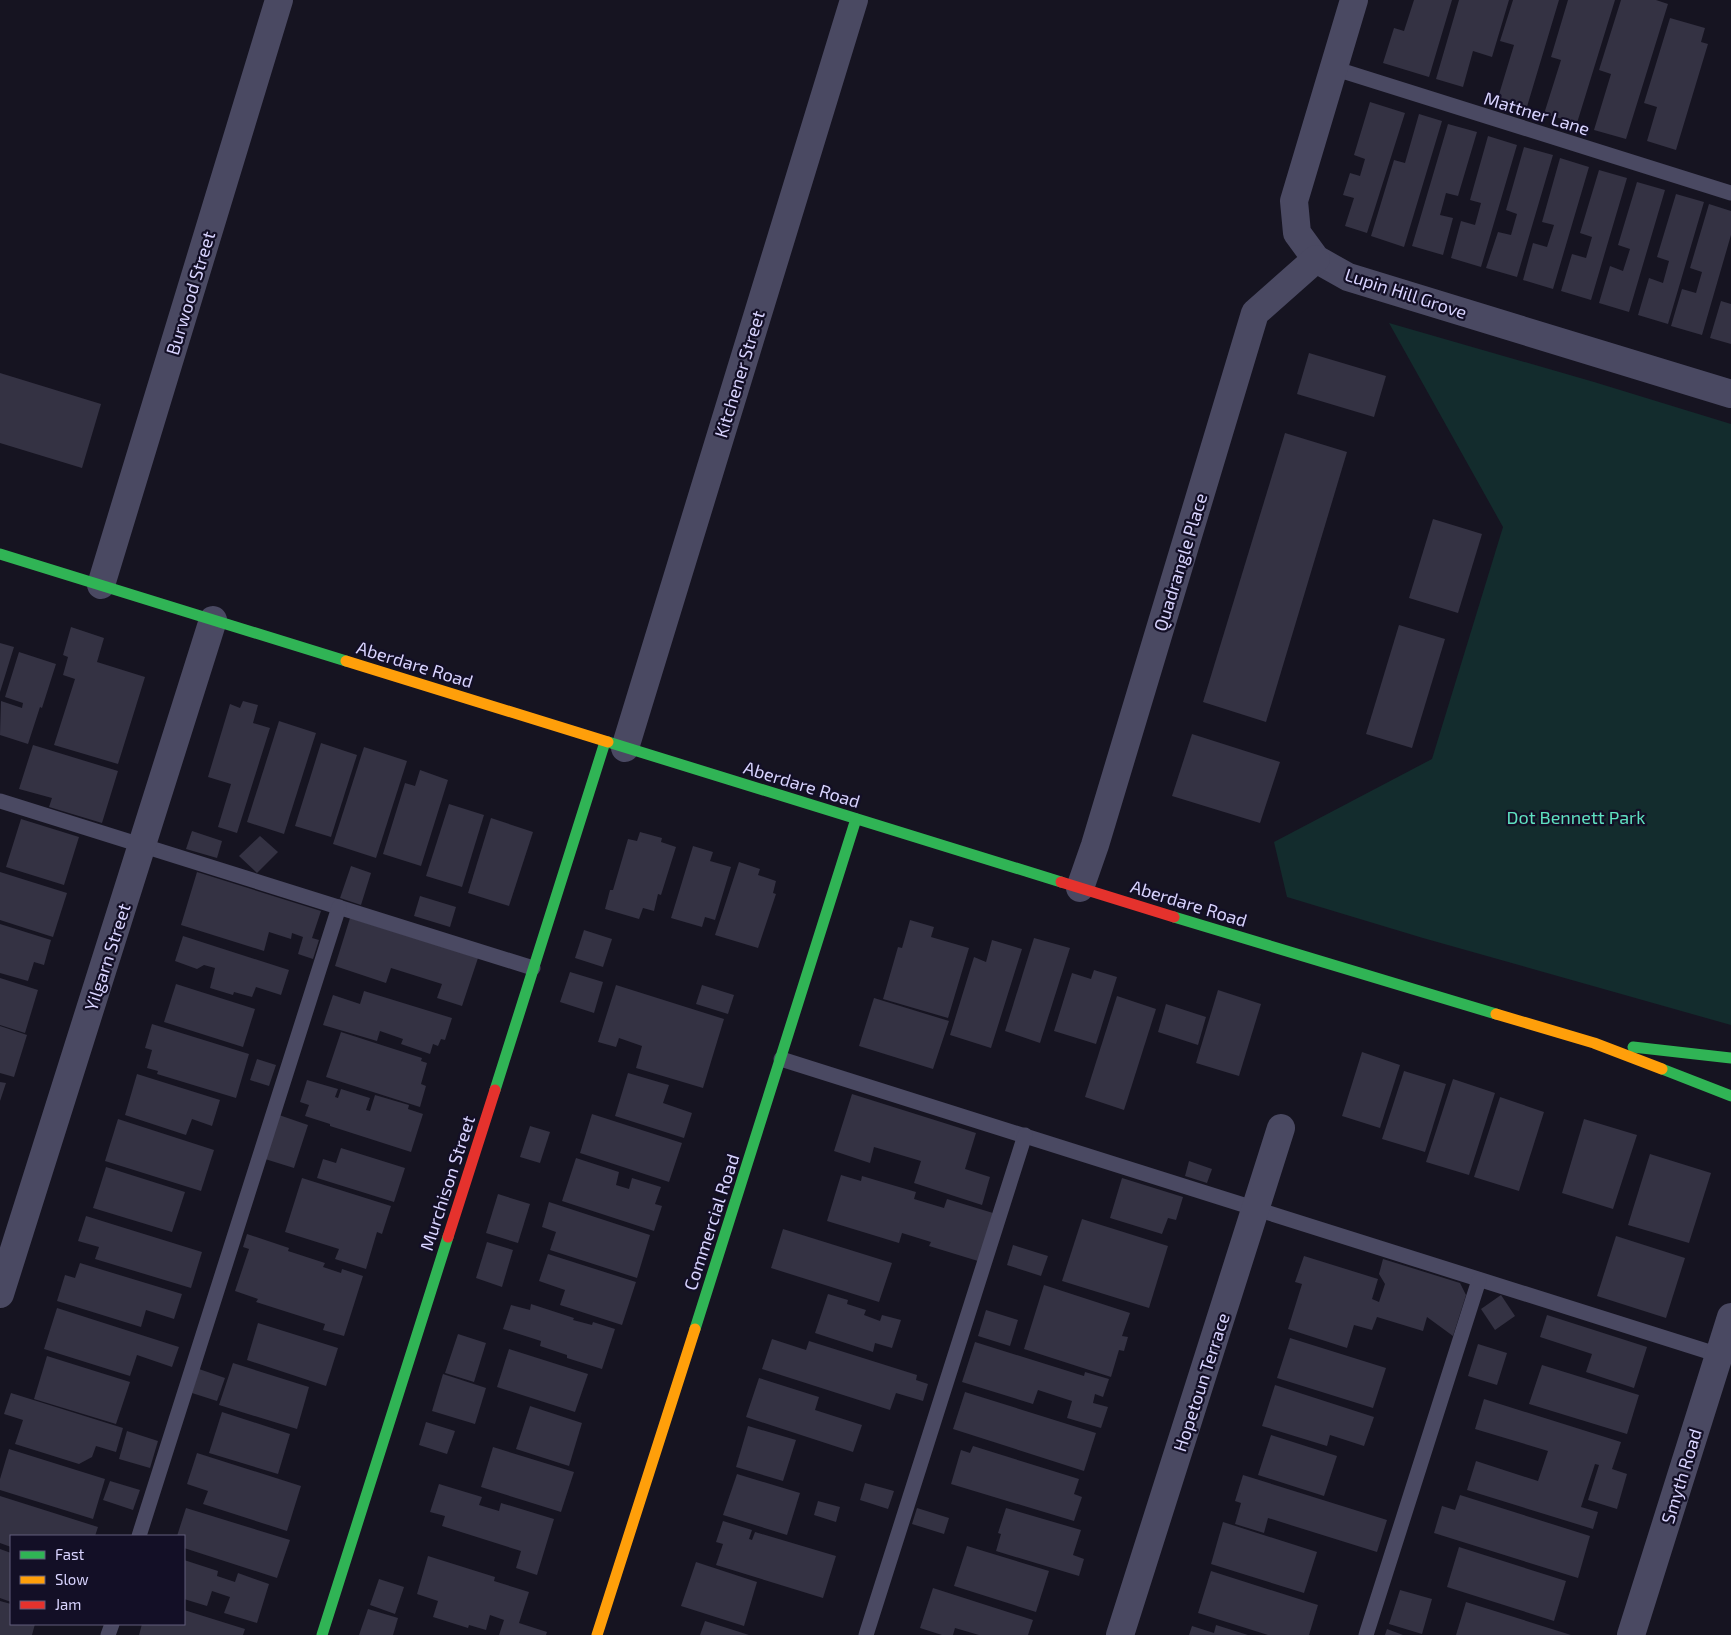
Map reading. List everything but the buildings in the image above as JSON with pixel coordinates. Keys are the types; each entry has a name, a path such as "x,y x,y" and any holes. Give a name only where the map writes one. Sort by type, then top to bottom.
{"main road":[{"name":"Aberdare Road","path":"0,554 1332,966 1594,1043 1731,1096"},
{"name":"Murchison Street","path":"322,1635 533,968 615,745"},
{"name":"Commercial Road","path":"597,1635 856,819"},
{"name":"Aberdare Road","path":"1594,1043 1731,1058"}],"street":[{"name":"Burwood Street","path":"101,585 279,0"},
{"name":"Kitchener Street","path":"615,745 854,0"},
{"name":"Lupin Hill Grove","path":"1354,0 1294,201 1298,233 1316,259 1348,277 1731,394"},
{"name":"Quadrangle Place","path":"1080,888 1095,845 1255,313 1316,259"},
{"name":"Yilgarn Street","path":"0,1294 213,620"},
{"name":"Hopetoun Terrace","path":"1120,1635 1281,1128"},
{"name":"Smyth Road","path":"1631,1635 1731,1317"}],"lane":[{"name":"Mattner Lane","path":"1333,68 1731,193"},
{"path":"0,801 533,968"},
{"path":"140,1535 339,907"},
{"path":"781,1059 1719,1355"},
{"path":"866,1635 1025,1135"},
{"path":"1366,1635 1479,1280"}],"green space":[{"name":"Dot Bennett Park","path":"1389,323 1731,424 1731,1025 1423,938 1287,897 1274,842 1432,759 1503,527"}],"traffic: fast":[{"path":"0,554 346,661"},
{"path":"495,1090 605,742"},
{"path":"608,742 1061,882"},
{"path":"695,1329 856,819"},
{"path":"1174,917 1496,1014"},
{"path":"1633,1047 1731,1058"},
{"path":"1662,1069 1731,1096"},
{"path":"322,1635 448,1237"}],"traffic: slow":[{"path":"346,661 608,742"},
{"path":"1496,1014 1594,1043 1662,1069"},
{"path":"597,1635 695,1329"}],"traffic: jam":[{"path":"1061,882 1174,917"},
{"path":"448,1237 495,1090"}]}
